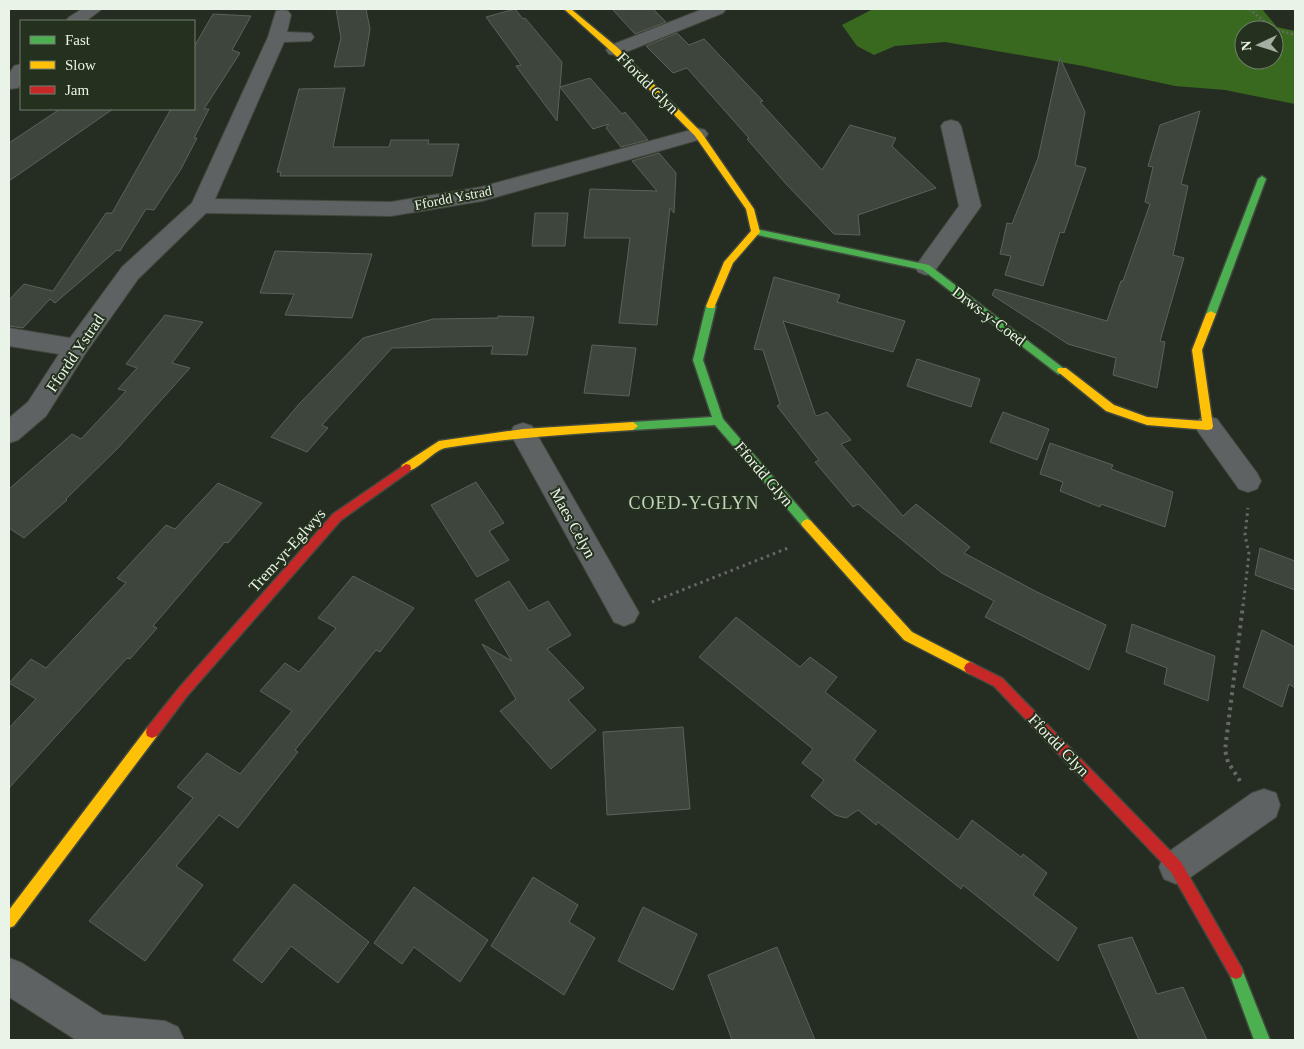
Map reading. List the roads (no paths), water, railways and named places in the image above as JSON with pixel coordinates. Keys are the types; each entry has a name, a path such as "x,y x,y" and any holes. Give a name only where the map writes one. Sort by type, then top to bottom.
{"street":[{"path":"76,20 93,9"},
{"name":"Ffordd Glyn","path":"567,9 615,50 698,134 750,209 756,232 729,262 711,305 698,360 718,421 817,536 908,636 998,682 1176,868 1234,967 1262,1040"},
{"path":"615,50 716,9"},
{"name":"Ffordd Ystrad","path":"9,433 37,409 76,348 130,273 201,206 277,37 282,15"},
{"path":"277,37 306,37"},
{"path":"926,267 970,206 952,126"},
{"name":"Ffordd Ystrad","path":"201,206 391,209 482,194 698,134"},
{"path":"1248,481 1208,426 1197,350 1262,179"},
{"name":"Drws-y-Coed","path":"756,232 926,267 1110,408 1147,421 1208,426"},
{"path":"9,337 76,348"},
{"name":"Trem-yr-Eglwys","path":"9,921 183,692 337,517 439,446 523,432 718,421"},
{"name":"Maes Celyn","path":"523,432 624,613"},
{"path":"1176,868 1264,805"},
{"path":"9,976 98,1033 165,1040"}],"district":[{"name":"COED-Y-GLYN","path":"694,503"}]}
